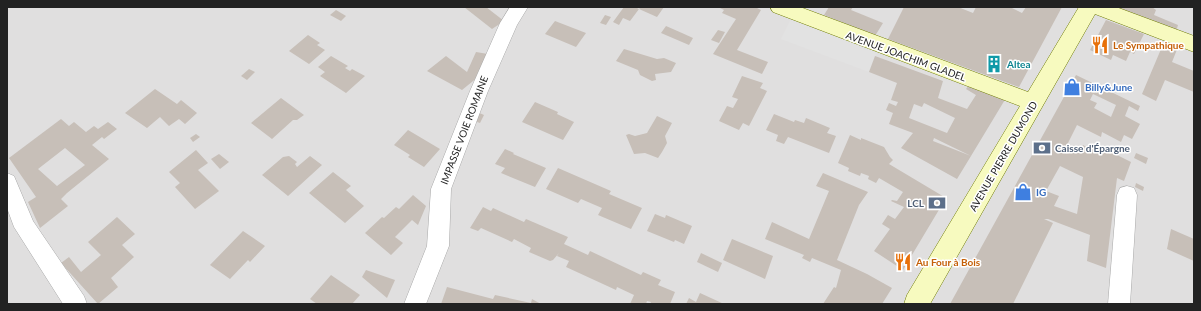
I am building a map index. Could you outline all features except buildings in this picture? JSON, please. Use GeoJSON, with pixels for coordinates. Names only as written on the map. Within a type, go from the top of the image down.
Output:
{"type":"FeatureCollection","features":[{"type":"Feature","properties":{"kind":"main road","name":"AVENUE JOACHIM GLADEL"},"geometry":{"type":"LineString","coordinates":[[780,7],[1034,103]]}},
{"type":"Feature","properties":{"kind":"main road","name":"AVENUE PIERRE DUMOND"},"geometry":{"type":"LineString","coordinates":[[916,304],[1089,7]]}},
{"type":"Feature","properties":{"kind":"main road"},"geometry":{"type":"LineString","coordinates":[[1096,7],[1194,44]]}},
{"type":"Feature","properties":{"kind":"street","name":"IMPASSE VOIE ROMAINE"},"geometry":{"type":"LineString","coordinates":[[415,304],[438,246],[441,190],[479,91],[509,23],[519,7]]}},
{"type":"Feature","properties":{"kind":"street"},"geometry":{"type":"LineString","coordinates":[[7,182],[25,227],[76,304]]}},
{"type":"Feature","properties":{"kind":"street"},"geometry":{"type":"LineString","coordinates":[[1119,304],[1127,196]]}},
{"type":"Feature","properties":{"kind":"shaded area"},"geometry":{"type":"Polygon","coordinates":[[[7,7],[1194,7],[1194,304],[7,304],[7,7]]]}},
{"type":"Feature","properties":{"kind":"shaded area"},"geometry":{"type":"Polygon","coordinates":[[[794,13],[880,46],[869,72],[781,39],[794,13]]]}},
{"type":"Feature","properties":{"kind":"place","name":"Le Sympathique"},"geometry":{"type":"Point","coordinates":[1100,45]}},
{"type":"Feature","properties":{"kind":"place","name":"Altea"},"geometry":{"type":"Point","coordinates":[994,64]}},
{"type":"Feature","properties":{"kind":"place","name":"Billy&June"},"geometry":{"type":"Point","coordinates":[1072,87]}},
{"type":"Feature","properties":{"kind":"place","name":"Caisse d'Épargne"},"geometry":{"type":"Point","coordinates":[1042,148]}},
{"type":"Feature","properties":{"kind":"place","name":"IG"},"geometry":{"type":"Point","coordinates":[1023,192]}},
{"type":"Feature","properties":{"kind":"place","name":"LCL"},"geometry":{"type":"Point","coordinates":[937,203]}},
{"type":"Feature","properties":{"kind":"place","name":"Au Four à Bois"},"geometry":{"type":"Point","coordinates":[903,262]}}]}
